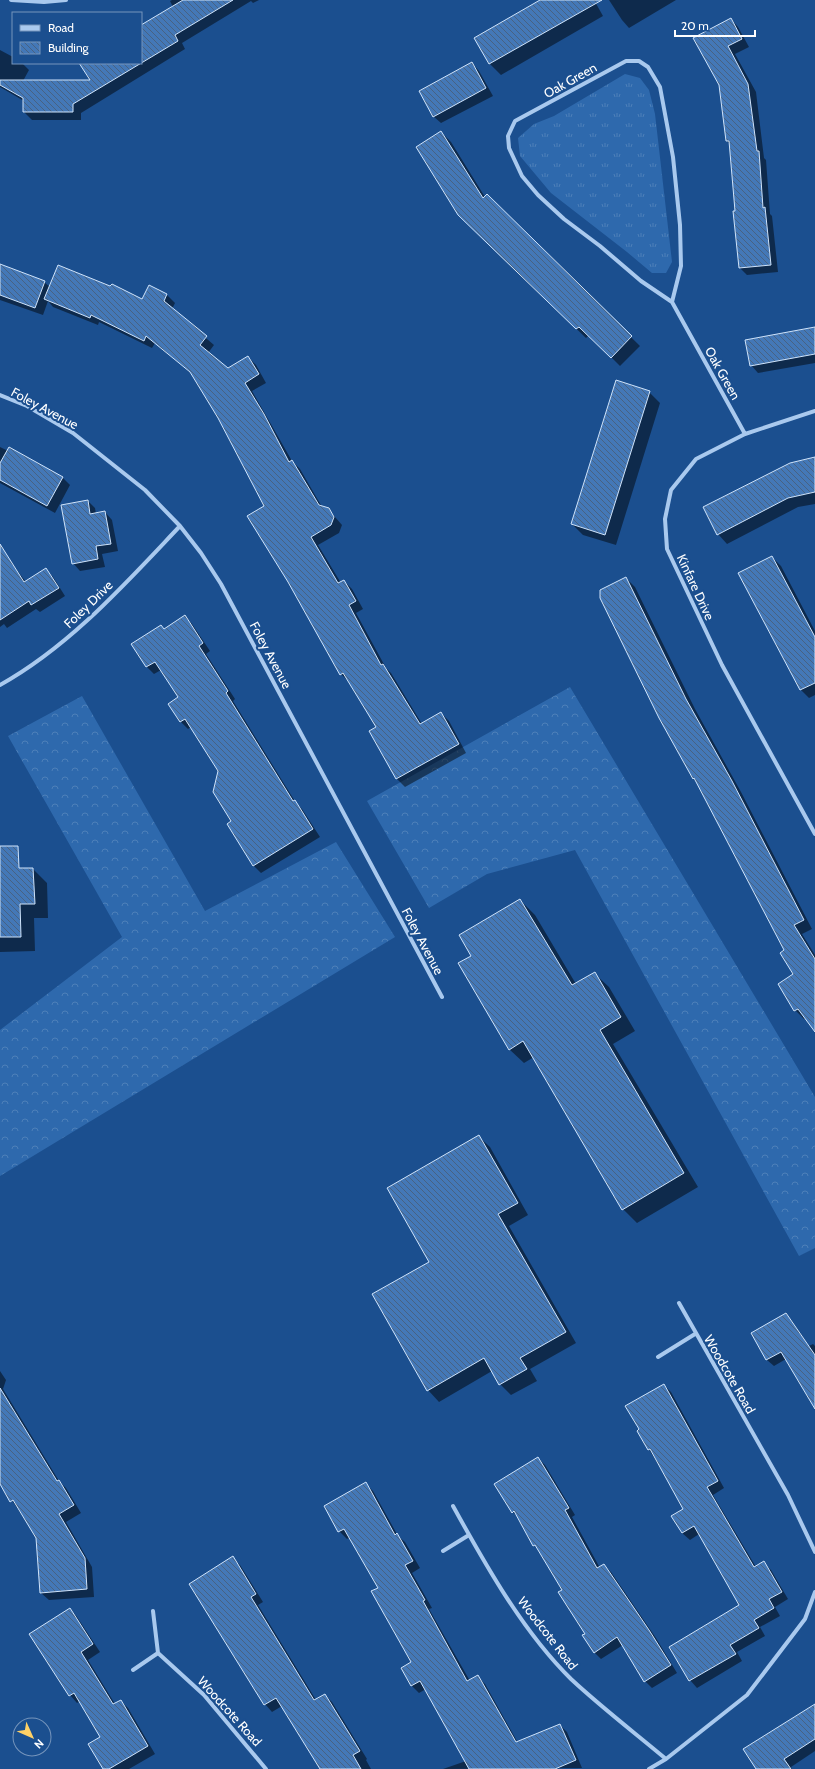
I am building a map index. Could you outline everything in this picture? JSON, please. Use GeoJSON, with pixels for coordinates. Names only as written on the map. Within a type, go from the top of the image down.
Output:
{"type":"FeatureCollection","features":[{"type":"Feature","properties":{"kind":"street"},"geometry":{"type":"LineString","coordinates":[[11,0],[44,2],[66,0]]}},
{"type":"Feature","properties":{"kind":"street","name":"Oak Green"},"geometry":{"type":"LineString","coordinates":[[672,302],[681,266],[680,225],[673,157],[660,87],[648,67],[639,61],[626,61],[515,121],[508,136],[509,148],[522,176],[564,219],[600,246],[640,281],[672,302],[745,434]]}},
{"type":"Feature","properties":{"kind":"street","name":"Foley Avenue"},"geometry":{"type":"LineString","coordinates":[[0,395],[27,406],[73,433],[145,490],[180,526],[201,553],[221,584],[442,997]]}},
{"type":"Feature","properties":{"kind":"street","name":"Kinfare Drive"},"geometry":{"type":"LineString","coordinates":[[815,411],[745,434],[696,459],[671,490],[665,519],[667,549],[722,665],[815,834]]}},
{"type":"Feature","properties":{"kind":"street","name":"Foley Drive"},"geometry":{"type":"LineString","coordinates":[[0,685],[24,671],[61,644],[138,570],[180,526]]}},
{"type":"Feature","properties":{"kind":"street","name":"Woodcote Road"},"geometry":{"type":"LineString","coordinates":[[678,1303],[788,1495],[815,1552]]}},
{"type":"Feature","properties":{"kind":"street","name":"Woodcote Road"},"geometry":{"type":"LineString","coordinates":[[658,1357],[695,1334]]}},
{"type":"Feature","properties":{"kind":"street","name":"Woodcote Road"},"geometry":{"type":"LineString","coordinates":[[453,1506],[520,1618],[545,1650],[571,1679],[666,1759]]}},
{"type":"Feature","properties":{"kind":"street"},"geometry":{"type":"LineString","coordinates":[[443,1551],[469,1535]]}},
{"type":"Feature","properties":{"kind":"street"},"geometry":{"type":"LineString","coordinates":[[649,1769],[666,1759],[747,1695],[805,1619],[815,1592]]}},
{"type":"Feature","properties":{"kind":"street"},"geometry":{"type":"LineString","coordinates":[[133,1670],[158,1654],[153,1611]]}},
{"type":"Feature","properties":{"kind":"street","name":"Woodcote Road"},"geometry":{"type":"LineString","coordinates":[[158,1654],[204,1695],[263,1763],[266,1769]]}},
{"type":"Feature","properties":{"kind":"green space"},"geometry":{"type":"Polygon","coordinates":[[[625,74],[640,78],[649,90],[655,114],[672,262],[666,273],[652,273],[551,193],[520,156],[518,138],[534,124],[554,116],[625,74]]]}},
{"type":"Feature","properties":{"kind":"green space"},"geometry":{"type":"Polygon","coordinates":[[[570,687],[815,1097],[815,1248],[799,1256],[575,850],[487,874],[429,908],[367,801],[570,687]]]}},
{"type":"Feature","properties":{"kind":"green space"},"geometry":{"type":"Polygon","coordinates":[[[82,696],[205,911],[336,842],[395,937],[0,1176],[0,1030],[122,937],[8,736],[82,696]]]}},
{"type":"Feature","properties":{"kind":"building"},"geometry":{"type":"Polygon","coordinates":[[[183,0],[233,0],[175,35],[178,41],[142,63],[142,24],[183,0]]]}},
{"type":"Feature","properties":{"kind":"building"},"geometry":{"type":"Polygon","coordinates":[[[540,0],[602,0],[489,64],[474,38],[540,0]]]}},
{"type":"Feature","properties":{"kind":"building"},"geometry":{"type":"Polygon","coordinates":[[[731,18],[742,39],[728,46],[748,84],[757,151],[759,151],[763,208],[765,207],[771,265],[739,268],[733,211],[735,211],[729,141],[726,141],[719,85],[693,38],[731,18]]]}},
{"type":"Feature","properties":{"kind":"building"},"geometry":{"type":"Polygon","coordinates":[[[472,62],[486,88],[433,117],[419,91],[472,62]]]}},
{"type":"Feature","properties":{"kind":"building"},"geometry":{"type":"Polygon","coordinates":[[[80,64],[140,64],[73,104],[73,112],[23,112],[23,98],[0,85],[0,80],[90,80],[80,64]]]}},
{"type":"Feature","properties":{"kind":"building"},"geometry":{"type":"Polygon","coordinates":[[[441,131],[483,198],[487,194],[632,336],[611,358],[579,327],[576,329],[458,215],[416,147],[441,131]]]}},
{"type":"Feature","properties":{"kind":"building"},"geometry":{"type":"Polygon","coordinates":[[[0,264],[45,281],[35,308],[0,295],[0,264]]]}},
{"type":"Feature","properties":{"kind":"building"},"geometry":{"type":"Polygon","coordinates":[[[58,265],[110,286],[112,284],[142,299],[149,285],[167,294],[164,301],[207,336],[200,345],[228,368],[248,356],[259,374],[245,383],[264,414],[289,462],[292,460],[319,505],[329,508],[334,517],[331,525],[311,537],[338,583],[344,580],[356,601],[349,605],[381,665],[383,664],[420,724],[441,712],[459,744],[396,779],[369,731],[376,727],[343,673],[340,675],[288,582],[247,516],[264,506],[218,418],[190,372],[146,336],[144,341],[91,315],[90,318],[44,299],[58,265]]]}},
{"type":"Feature","properties":{"kind":"building"},"geometry":{"type":"Polygon","coordinates":[[[815,327],[815,354],[750,366],[745,340],[815,327]]]}},
{"type":"Feature","properties":{"kind":"building"},"geometry":{"type":"Polygon","coordinates":[[[616,380],[650,391],[605,535],[571,524],[616,380]]]}},
{"type":"Feature","properties":{"kind":"building"},"geometry":{"type":"Polygon","coordinates":[[[9,447],[63,477],[47,506],[0,480],[0,463],[9,447]]]}},
{"type":"Feature","properties":{"kind":"building"},"geometry":{"type":"Polygon","coordinates":[[[815,457],[815,492],[788,498],[717,535],[703,507],[790,463],[815,457]]]}},
{"type":"Feature","properties":{"kind":"building"},"geometry":{"type":"Polygon","coordinates":[[[88,500],[90,514],[105,511],[111,544],[96,546],[98,559],[72,564],[61,505],[88,500]]]}},
{"type":"Feature","properties":{"kind":"building"},"geometry":{"type":"Polygon","coordinates":[[[0,544],[24,582],[46,568],[59,588],[31,605],[29,601],[0,620],[0,544]]]}},
{"type":"Feature","properties":{"kind":"building"},"geometry":{"type":"Polygon","coordinates":[[[772,556],[815,637],[815,683],[800,690],[738,573],[772,556]]]}},
{"type":"Feature","properties":{"kind":"building"},"geometry":{"type":"Polygon","coordinates":[[[626,577],[686,699],[732,781],[804,920],[794,925],[815,959],[815,1032],[798,1009],[794,1011],[778,984],[793,974],[780,953],[784,950],[694,778],[693,779],[659,718],[600,598],[600,590],[626,577]]]}},
{"type":"Feature","properties":{"kind":"building"},"geometry":{"type":"Polygon","coordinates":[[[185,615],[203,643],[199,646],[228,691],[226,693],[293,801],[295,800],[313,829],[253,866],[227,824],[231,821],[213,792],[218,771],[185,719],[180,722],[168,704],[178,697],[155,662],[146,667],[131,644],[161,625],[164,629],[185,615]]]}},
{"type":"Feature","properties":{"kind":"building"},"geometry":{"type":"Polygon","coordinates":[[[0,846],[18,846],[19,868],[33,868],[35,904],[20,904],[21,937],[0,937],[0,846]]]}},
{"type":"Feature","properties":{"kind":"building"},"geometry":{"type":"Polygon","coordinates":[[[520,899],[572,985],[595,972],[621,1017],[600,1030],[684,1173],[622,1210],[523,1041],[509,1050],[458,963],[471,956],[459,935],[520,899]]]}},
{"type":"Feature","properties":{"kind":"building"},"geometry":{"type":"Polygon","coordinates":[[[479,1135],[518,1203],[498,1214],[566,1332],[520,1358],[527,1369],[499,1385],[484,1358],[427,1391],[372,1294],[429,1262],[387,1188],[479,1135]]]}},
{"type":"Feature","properties":{"kind":"building"},"geometry":{"type":"Polygon","coordinates":[[[786,1313],[815,1355],[815,1409],[781,1352],[766,1360],[751,1333],[786,1313]]]}},
{"type":"Feature","properties":{"kind":"building"},"geometry":{"type":"Polygon","coordinates":[[[664,1384],[718,1481],[707,1487],[754,1567],[764,1561],[782,1592],[769,1599],[774,1608],[754,1620],[759,1628],[730,1645],[736,1654],[689,1681],[669,1647],[739,1605],[694,1526],[682,1533],[671,1516],[683,1509],[650,1449],[648,1450],[637,1431],[639,1429],[625,1406],[664,1384]]]}},
{"type":"Feature","properties":{"kind":"building"},"geometry":{"type":"Polygon","coordinates":[[[0,1388],[57,1481],[59,1480],[74,1505],[59,1514],[85,1558],[87,1589],[40,1593],[36,1538],[13,1500],[10,1502],[0,1484],[0,1388]]]}},
{"type":"Feature","properties":{"kind":"building"},"geometry":{"type":"Polygon","coordinates":[[[538,1457],[569,1508],[565,1510],[597,1568],[604,1564],[671,1665],[644,1682],[617,1637],[594,1653],[582,1635],[585,1634],[558,1592],[562,1590],[535,1545],[533,1546],[514,1511],[512,1513],[494,1484],[538,1457]]]}},
{"type":"Feature","properties":{"kind":"building"},"geometry":{"type":"Polygon","coordinates":[[[366,1482],[395,1535],[397,1533],[413,1561],[405,1565],[467,1681],[478,1675],[516,1742],[560,1724],[576,1760],[555,1769],[469,1769],[420,1681],[411,1686],[401,1668],[411,1662],[371,1591],[378,1588],[344,1529],[338,1532],[324,1506],[366,1482]]]}},
{"type":"Feature","properties":{"kind":"building"},"geometry":{"type":"Polygon","coordinates":[[[233,1556],[256,1594],[251,1597],[314,1700],[325,1694],[360,1751],[353,1755],[361,1769],[320,1769],[276,1698],[264,1705],[189,1584],[233,1556]]]}},
{"type":"Feature","properties":{"kind":"building"},"geometry":{"type":"Polygon","coordinates":[[[70,1608],[93,1644],[81,1652],[113,1704],[121,1700],[148,1746],[109,1769],[103,1769],[88,1744],[100,1737],[74,1693],[69,1696],[29,1634],[70,1608]]]}},
{"type":"Feature","properties":{"kind":"building"},"geometry":{"type":"Polygon","coordinates":[[[815,1704],[815,1739],[784,1759],[791,1769],[756,1769],[743,1749],[815,1704]]]}}]}
